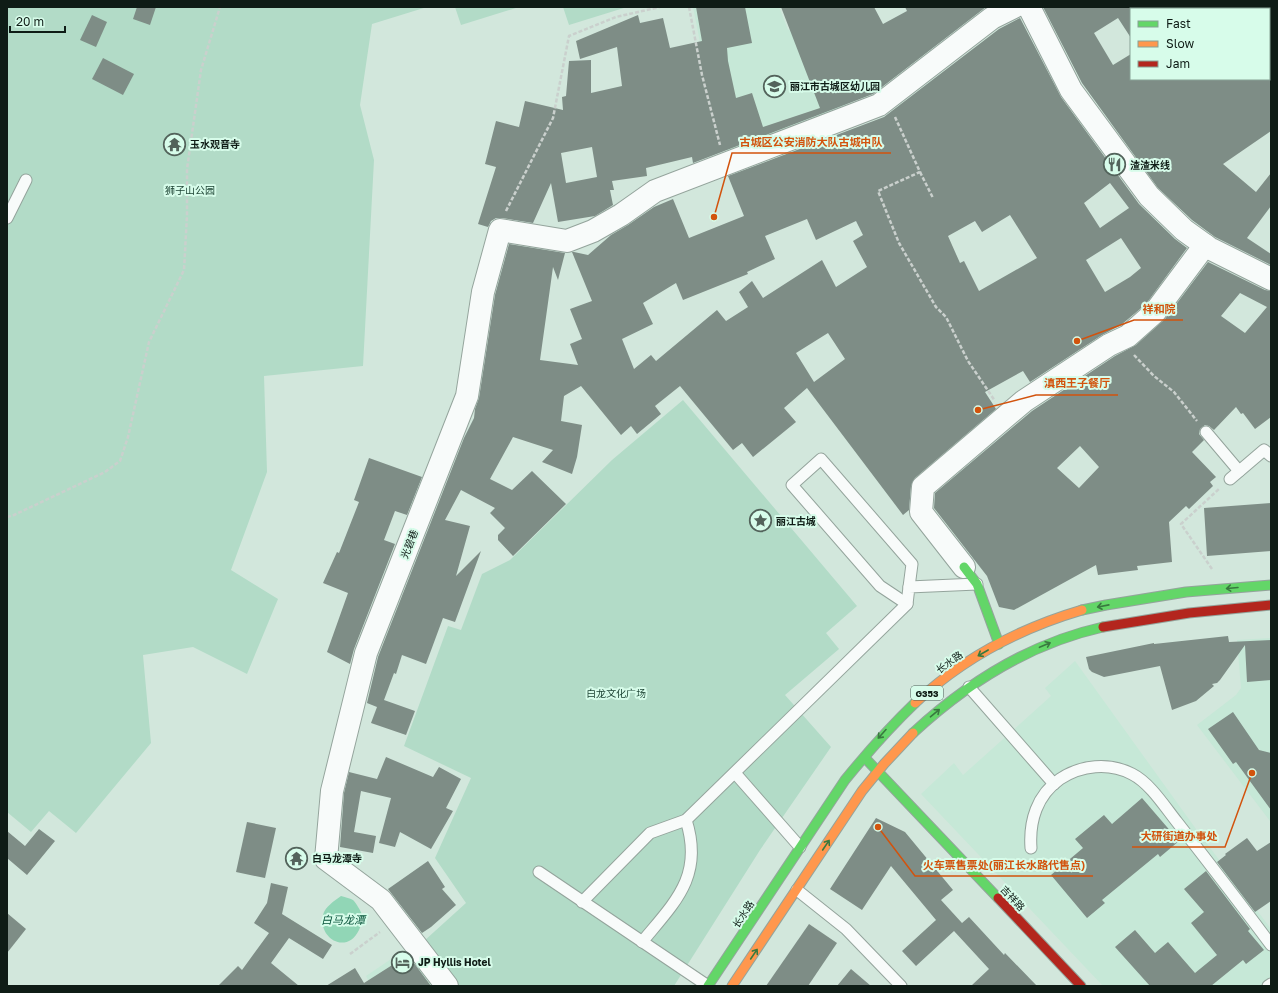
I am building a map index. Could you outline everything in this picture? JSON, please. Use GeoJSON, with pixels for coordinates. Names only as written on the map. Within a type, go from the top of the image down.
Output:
{"type":"FeatureCollection","features":[{"type":"Feature","properties":{"kind":"main road"},"geometry":{"type":"LineString","coordinates":[[970,575],[999,644]]}},
{"type":"Feature","properties":{"kind":"main road","name":"长水路"},"geometry":{"type":"LineString","coordinates":[[708,986],[845,780],[863,756],[892,724],[909,708],[950,675],[974,658],[999,644],[1048,621],[1100,606],[1193,591],[1271,585]]}},
{"type":"Feature","properties":{"kind":"main road","name":"G353"},"geometry":{"type":"LineString","coordinates":[[732,986],[862,791],[877,771],[906,738],[922,723],[969,687],[1009,662],[1032,651],[1055,641],[1104,626],[1195,612],[1271,605]]}},
{"type":"Feature","properties":{"kind":"main road","name":"吉祥路"},"geometry":{"type":"LineString","coordinates":[[863,756],[1081,986]]}},
{"type":"Feature","properties":{"kind":"street"},"geometry":{"type":"LineString","coordinates":[[500,230],[567,241],[593,231],[622,215],[655,191],[878,105],[992,18],[1014,7]]}},
{"type":"Feature","properties":{"kind":"street"},"geometry":{"type":"LineString","coordinates":[[1029,7],[1071,90],[1149,196],[1184,230],[1209,248],[1271,279]]}},
{"type":"Feature","properties":{"kind":"street","name":"光碧巷"},"geometry":{"type":"LineString","coordinates":[[403,929],[381,900],[326,860],[332,791],[366,653],[468,396],[483,292],[500,230]]}},
{"type":"Feature","properties":{"kind":"street"},"geometry":{"type":"LineString","coordinates":[[970,575],[921,512],[923,487],[1024,401],[1109,345],[1128,336],[1155,312],[1205,245]]}},
{"type":"Feature","properties":{"kind":"street"},"geometry":{"type":"LineString","coordinates":[[403,929],[447,986]]}},
{"type":"Feature","properties":{"kind":"lane"},"geometry":{"type":"LineString","coordinates":[[7,218],[26,180]]}},
{"type":"Feature","properties":{"kind":"lane"},"geometry":{"type":"LineString","coordinates":[[1206,432],[1235,475],[1264,450],[1271,456]]}},
{"type":"Feature","properties":{"kind":"lane"},"geometry":{"type":"LineString","coordinates":[[582,902],[650,833],[686,820],[907,604],[912,564],[821,459],[792,485],[880,586],[907,604]]}},
{"type":"Feature","properties":{"kind":"lane"},"geometry":{"type":"LineString","coordinates":[[909,587],[970,575]]}},
{"type":"Feature","properties":{"kind":"lane"},"geometry":{"type":"LineString","coordinates":[[969,687],[1054,784]]}},
{"type":"Feature","properties":{"kind":"lane"},"geometry":{"type":"LineString","coordinates":[[1031,848],[1030,835],[1035,810],[1041,799],[1054,784],[1070,773],[1095,766],[1108,766],[1121,769],[1133,774],[1148,787],[1223,880],[1271,945]]}},
{"type":"Feature","properties":{"kind":"lane"},"geometry":{"type":"LineString","coordinates":[[735,773],[800,847]]}},
{"type":"Feature","properties":{"kind":"lane"},"geometry":{"type":"LineString","coordinates":[[642,942],[679,896],[690,871],[692,848],[686,820]]}},
{"type":"Feature","properties":{"kind":"lane"},"geometry":{"type":"LineString","coordinates":[[539,872],[708,986]]}},
{"type":"Feature","properties":{"kind":"lane"},"geometry":{"type":"LineString","coordinates":[[797,890],[846,929],[901,986]]}},
{"type":"Feature","properties":{"kind":"path"},"geometry":{"type":"LineString","coordinates":[[7,517],[105,472],[120,461],[128,437],[149,342],[184,270],[187,215],[187,169],[201,70],[220,7]]}},
{"type":"Feature","properties":{"kind":"path"},"geometry":{"type":"LineString","coordinates":[[500,230],[504,215],[553,118],[569,36],[616,17],[660,7]]}},
{"type":"Feature","properties":{"kind":"path"},"geometry":{"type":"LineString","coordinates":[[689,7],[702,76],[725,164]]}},
{"type":"Feature","properties":{"kind":"path"},"geometry":{"type":"LineString","coordinates":[[886,100],[902,129],[920,172],[933,198]]}},
{"type":"Feature","properties":{"kind":"path"},"geometry":{"type":"LineString","coordinates":[[920,172],[878,191],[899,243],[936,307],[946,317],[968,361],[1006,417]]}},
{"type":"Feature","properties":{"kind":"path"},"geometry":{"type":"LineString","coordinates":[[1121,340],[1154,376],[1174,392],[1206,432]]}},
{"type":"Feature","properties":{"kind":"path"},"geometry":{"type":"LineString","coordinates":[[1221,589],[1210,564],[1181,524],[1235,475]]}},
{"type":"Feature","properties":{"kind":"path"},"geometry":{"type":"LineString","coordinates":[[350,954],[381,932],[387,940],[403,929]]}},
{"type":"Feature","properties":{"kind":"shaded area","name":"丽江市古城区幼儿园"},"geometry":{"type":"Polygon","coordinates":[[[693,7],[779,7],[788,30],[813,20],[850,112],[728,155],[712,104],[693,7]]]}},
{"type":"Feature","properties":{"kind":"shaded area"},"geometry":{"type":"Polygon","coordinates":[[[1271,638],[1270,821],[1197,725],[1236,695],[1241,688],[1237,640],[1271,638]]]}},
{"type":"Feature","properties":{"kind":"shaded area"},"geometry":{"type":"Polygon","coordinates":[[[1075,661],[1196,829],[1271,929],[1271,986],[1103,986],[921,794],[954,763],[963,775],[1051,696],[1045,688],[1075,661]]]}},
{"type":"Feature","properties":{"kind":"shaded area","name":"JP Hyllis Hotel"},"geometry":{"type":"Polygon","coordinates":[[[409,947],[436,986],[371,986],[366,976],[409,947]]]}},
{"type":"Feature","properties":{"kind":"green space","name":"狮子山公园"},"geometry":{"type":"Polygon","coordinates":[[[7,7],[427,7],[372,24],[360,105],[374,160],[363,366],[264,376],[267,472],[231,570],[278,599],[247,674],[193,647],[143,655],[151,743],[76,833],[49,811],[31,832],[7,812],[7,7]]]}},
{"type":"Feature","properties":{"kind":"green space"},"geometry":{"type":"Polygon","coordinates":[[[455,7],[519,7],[461,25],[455,7]]]}},
{"type":"Feature","properties":{"kind":"green space"},"geometry":{"type":"Polygon","coordinates":[[[563,7],[627,7],[569,25],[563,7]]]}},
{"type":"Feature","properties":{"kind":"green space","name":"白龙文化广场"},"geometry":{"type":"Polygon","coordinates":[[[683,400],[857,606],[826,633],[839,649],[785,695],[831,747],[760,850],[674,986],[455,986],[424,941],[466,903],[435,858],[471,778],[404,746],[448,626],[461,630],[482,574],[510,560],[612,460],[683,400]]]}},
{"type":"Feature","properties":{"kind":"water","name":"白马龙潭"},"geometry":{"type":"Polygon","coordinates":[[[341,896],[349,898],[356,903],[360,909],[362,923],[354,938],[348,942],[341,943],[329,937],[325,931],[323,915],[330,904],[341,896]]]}},
{"type":"Feature","properties":{"kind":"building"},"geometry":{"type":"Polygon","coordinates":[[[137,7],[156,7],[150,25],[133,19],[137,7]]]}},
{"type":"Feature","properties":{"kind":"building"},"geometry":{"type":"Polygon","coordinates":[[[696,7],[745,7],[752,43],[727,48],[728,61],[736,98],[752,93],[763,127],[820,108],[781,7],[874,7],[883,24],[907,11],[905,7],[986,7],[873,94],[693,163],[692,157],[646,168],[647,176],[612,181],[614,190],[610,190],[613,205],[595,216],[558,222],[551,183],[533,223],[496,218],[491,221],[488,227],[478,224],[496,167],[485,164],[496,121],[519,127],[525,101],[563,110],[562,97],[566,96],[569,61],[591,60],[591,93],[622,86],[617,47],[580,59],[576,41],[638,15],[640,23],[663,18],[670,48],[702,41],[696,7]],[[592,147],[561,153],[566,183],[597,177],[592,147]]]}},
{"type":"Feature","properties":{"kind":"building"},"geometry":{"type":"Polygon","coordinates":[[[1043,7],[1136,7],[1130,8],[1130,36],[1118,18],[1094,33],[1113,65],[1130,55],[1130,80],[1271,79],[1271,131],[1223,164],[1256,192],[1271,173],[1271,206],[1247,238],[1271,254],[1271,265],[1215,237],[1192,220],[1158,188],[1082,83],[1043,7]]]}},
{"type":"Feature","properties":{"kind":"building"},"geometry":{"type":"Polygon","coordinates":[[[92,15],[107,22],[96,47],[80,40],[92,15]]]}},
{"type":"Feature","properties":{"kind":"building"},"geometry":{"type":"Polygon","coordinates":[[[1020,18],[1061,97],[1139,204],[1175,239],[1187,248],[1146,304],[1121,325],[1102,335],[1030,382],[1023,371],[985,392],[996,409],[915,478],[911,486],[909,510],[903,515],[807,388],[784,408],[796,422],[753,457],[742,443],[733,450],[680,386],[655,406],[661,414],[637,434],[631,426],[621,435],[581,386],[564,396],[561,421],[582,425],[577,457],[572,474],[542,462],[553,450],[513,437],[490,479],[512,490],[532,471],[566,504],[513,556],[498,540],[498,535],[505,528],[490,513],[495,508],[461,490],[445,520],[470,526],[456,576],[481,551],[455,622],[443,618],[426,664],[402,655],[396,674],[394,673],[384,700],[415,711],[406,735],[371,723],[377,707],[367,703],[378,657],[464,438],[474,418],[475,409],[479,398],[495,295],[509,244],[565,253],[558,280],[553,267],[540,360],[578,365],[570,344],[582,339],[570,309],[592,301],[572,252],[588,255],[611,235],[654,207],[673,199],[689,238],[744,216],[728,176],[884,117],[999,29],[1020,18]],[[1110,183],[1084,203],[1100,228],[1129,208],[1110,183]],[[1010,215],[982,232],[975,221],[948,236],[960,263],[964,261],[979,291],[1037,258],[1010,215]],[[807,219],[765,236],[775,259],[747,272],[748,274],[683,300],[676,283],[643,303],[653,324],[622,339],[634,369],[651,355],[656,361],[717,310],[726,321],[748,307],[739,292],[752,281],[763,298],[822,260],[836,287],[867,267],[853,241],[863,235],[856,221],[816,240],[807,219]],[[1121,238],[1086,260],[1105,292],[1130,277],[1141,268],[1121,238]],[[828,333],[796,353],[814,382],[845,359],[828,333]]]}},
{"type":"Feature","properties":{"kind":"building"},"geometry":{"type":"Polygon","coordinates":[[[103,58],[134,74],[123,95],[92,79],[103,58]]]}},
{"type":"Feature","properties":{"kind":"building"},"geometry":{"type":"Polygon","coordinates":[[[1208,262],[1265,290],[1271,291],[1271,417],[1255,429],[1243,413],[1241,414],[1236,407],[1214,430],[1205,425],[1200,429],[1199,434],[1204,440],[1192,452],[1216,477],[1210,482],[1213,486],[1189,509],[1186,506],[1169,522],[1172,562],[1137,566],[1138,570],[1098,575],[1096,565],[1014,610],[999,607],[987,576],[934,508],[935,493],[1032,411],[1115,356],[1136,345],[1165,319],[1208,262]],[[1240,293],[1221,316],[1245,333],[1267,307],[1240,293]],[[1080,446],[1057,468],[1079,488],[1099,467],[1080,446]]]}},
{"type":"Feature","properties":{"kind":"building"},"geometry":{"type":"Polygon","coordinates":[[[369,458],[422,477],[407,515],[395,511],[384,540],[395,544],[354,649],[350,664],[327,652],[348,593],[323,583],[337,552],[339,553],[359,502],[354,500],[369,458]]]}},
{"type":"Feature","properties":{"kind":"building"},"geometry":{"type":"Polygon","coordinates":[[[1271,503],[1271,551],[1207,556],[1204,508],[1271,503]]]}},
{"type":"Feature","properties":{"kind":"building"},"geometry":{"type":"Polygon","coordinates":[[[1228,636],[1229,642],[1271,640],[1271,680],[1247,682],[1245,645],[1220,680],[1217,683],[1212,684],[1214,686],[1196,701],[1172,710],[1160,666],[1104,677],[1092,672],[1089,669],[1086,657],[1154,643],[1228,636]]]}},
{"type":"Feature","properties":{"kind":"building"},"geometry":{"type":"Polygon","coordinates":[[[1233,712],[1259,750],[1271,753],[1271,810],[1236,762],[1233,764],[1208,729],[1233,712]]]}},
{"type":"Feature","properties":{"kind":"building"},"geometry":{"type":"Polygon","coordinates":[[[386,757],[433,777],[439,767],[461,779],[446,808],[453,811],[431,849],[400,832],[395,847],[379,843],[391,798],[361,791],[354,832],[376,836],[373,853],[340,847],[344,793],[349,772],[377,779],[386,757]]]}},
{"type":"Feature","properties":{"kind":"building"},"geometry":{"type":"Polygon","coordinates":[[[1142,798],[1179,841],[1160,857],[1158,854],[1102,900],[1105,903],[1087,918],[1051,875],[1083,848],[1075,839],[1104,815],[1112,824],[1142,798]]]}},
{"type":"Feature","properties":{"kind":"building"},"geometry":{"type":"Polygon","coordinates":[[[876,818],[905,832],[953,890],[941,900],[962,923],[969,917],[1004,955],[1005,953],[1037,986],[971,986],[989,969],[954,931],[916,966],[902,951],[936,920],[891,866],[862,910],[830,889],[876,818]]]}},
{"type":"Feature","properties":{"kind":"building"},"geometry":{"type":"Polygon","coordinates":[[[247,822],[276,828],[265,878],[236,872],[247,822]]]}},
{"type":"Feature","properties":{"kind":"building"},"geometry":{"type":"Polygon","coordinates":[[[39,829],[55,841],[27,875],[7,858],[7,831],[25,846],[39,829]]]}},
{"type":"Feature","properties":{"kind":"building"},"geometry":{"type":"Polygon","coordinates":[[[1247,838],[1257,851],[1271,842],[1271,901],[1255,912],[1217,862],[1226,855],[1225,854],[1247,838]]]}},
{"type":"Feature","properties":{"kind":"building"},"geometry":{"type":"Polygon","coordinates":[[[428,861],[445,887],[442,889],[456,905],[422,933],[388,889],[428,861]]]}},
{"type":"Feature","properties":{"kind":"building"},"geometry":{"type":"Polygon","coordinates":[[[1206,871],[1250,929],[1248,931],[1264,950],[1246,964],[1243,960],[1211,986],[1150,986],[1115,947],[1135,930],[1155,953],[1168,942],[1195,973],[1217,955],[1191,923],[1204,912],[1184,889],[1206,871]]]}},
{"type":"Feature","properties":{"kind":"building"},"geometry":{"type":"Polygon","coordinates":[[[271,883],[288,887],[282,914],[332,945],[323,959],[289,938],[271,963],[299,986],[218,986],[238,966],[242,970],[269,933],[254,923],[267,903],[271,883]]]}},
{"type":"Feature","properties":{"kind":"building"},"geometry":{"type":"Polygon","coordinates":[[[7,913],[26,929],[7,953],[7,913]]]}},
{"type":"Feature","properties":{"kind":"building"},"geometry":{"type":"Polygon","coordinates":[[[809,924],[837,943],[808,986],[766,986],[809,924]]]}},
{"type":"Feature","properties":{"kind":"building","name":"JP Hyllis Hotel"},"geometry":{"type":"Polygon","coordinates":[[[408,955],[431,986],[326,986],[355,968],[364,983],[408,955]]]}},
{"type":"Feature","properties":{"kind":"building"},"geometry":{"type":"Polygon","coordinates":[[[851,969],[871,986],[837,986],[851,969]]]}},
{"type":"Feature","properties":{"kind":"traffic: fast"},"geometry":{"type":"LineString","coordinates":[[964,567],[977,584],[999,644]]}},
{"type":"Feature","properties":{"kind":"traffic: fast"},"geometry":{"type":"LineString","coordinates":[[1082,610],[1186,592],[1271,585]]}},
{"type":"Feature","properties":{"kind":"traffic: fast"},"geometry":{"type":"LineString","coordinates":[[913,733],[955,698],[1001,667],[1025,654],[1051,643],[1076,634],[1103,627]]}},
{"type":"Feature","properties":{"kind":"traffic: fast"},"geometry":{"type":"LineString","coordinates":[[708,986],[845,780],[879,740],[915,703]]}},
{"type":"Feature","properties":{"kind":"traffic: fast"},"geometry":{"type":"LineString","coordinates":[[865,758],[998,898]]}},
{"type":"Feature","properties":{"kind":"traffic: slow"},"geometry":{"type":"LineString","coordinates":[[915,703],[952,672],[993,647],[1037,626],[1082,610]]}},
{"type":"Feature","properties":{"kind":"traffic: slow"},"geometry":{"type":"LineString","coordinates":[[732,986],[862,791],[884,764],[913,733]]}},
{"type":"Feature","properties":{"kind":"traffic: jam"},"geometry":{"type":"LineString","coordinates":[[1103,627],[1189,613],[1271,605]]}},
{"type":"Feature","properties":{"kind":"traffic: jam"},"geometry":{"type":"LineString","coordinates":[[998,898],[1081,986]]}},
{"type":"Feature","properties":{"kind":"place","name":"丽江市古城区幼儿园"},"geometry":{"type":"Point","coordinates":[774,86]}},
{"type":"Feature","properties":{"kind":"place","name":"玉水观音寺"},"geometry":{"type":"Point","coordinates":[174,144]}},
{"type":"Feature","properties":{"kind":"place","name":"渣渣米线"},"geometry":{"type":"Point","coordinates":[1114,165]}},
{"type":"Feature","properties":{"kind":"place","name":"古城区公安消防大队古城中队"},"geometry":{"type":"Point","coordinates":[714,217]}},
{"type":"Feature","properties":{"kind":"place","name":"祥和院"},"geometry":{"type":"Point","coordinates":[1077,341]}},
{"type":"Feature","properties":{"kind":"place","name":"滇西王子餐厅"},"geometry":{"type":"Point","coordinates":[978,410]}},
{"type":"Feature","properties":{"kind":"place","name":"丽江古城"},"geometry":{"type":"Point","coordinates":[760,521]}},
{"type":"Feature","properties":{"kind":"place","name":"大研街道办事处"},"geometry":{"type":"Point","coordinates":[1252,773]}},
{"type":"Feature","properties":{"kind":"place","name":"火车票售票处(丽江长水路代售点)"},"geometry":{"type":"Point","coordinates":[878,827]}},
{"type":"Feature","properties":{"kind":"place","name":"白马龙潭寺"},"geometry":{"type":"Point","coordinates":[296,858]}},
{"type":"Feature","properties":{"kind":"place","name":"JP Hyllis Hotel"},"geometry":{"type":"Point","coordinates":[403,962]}}]}
